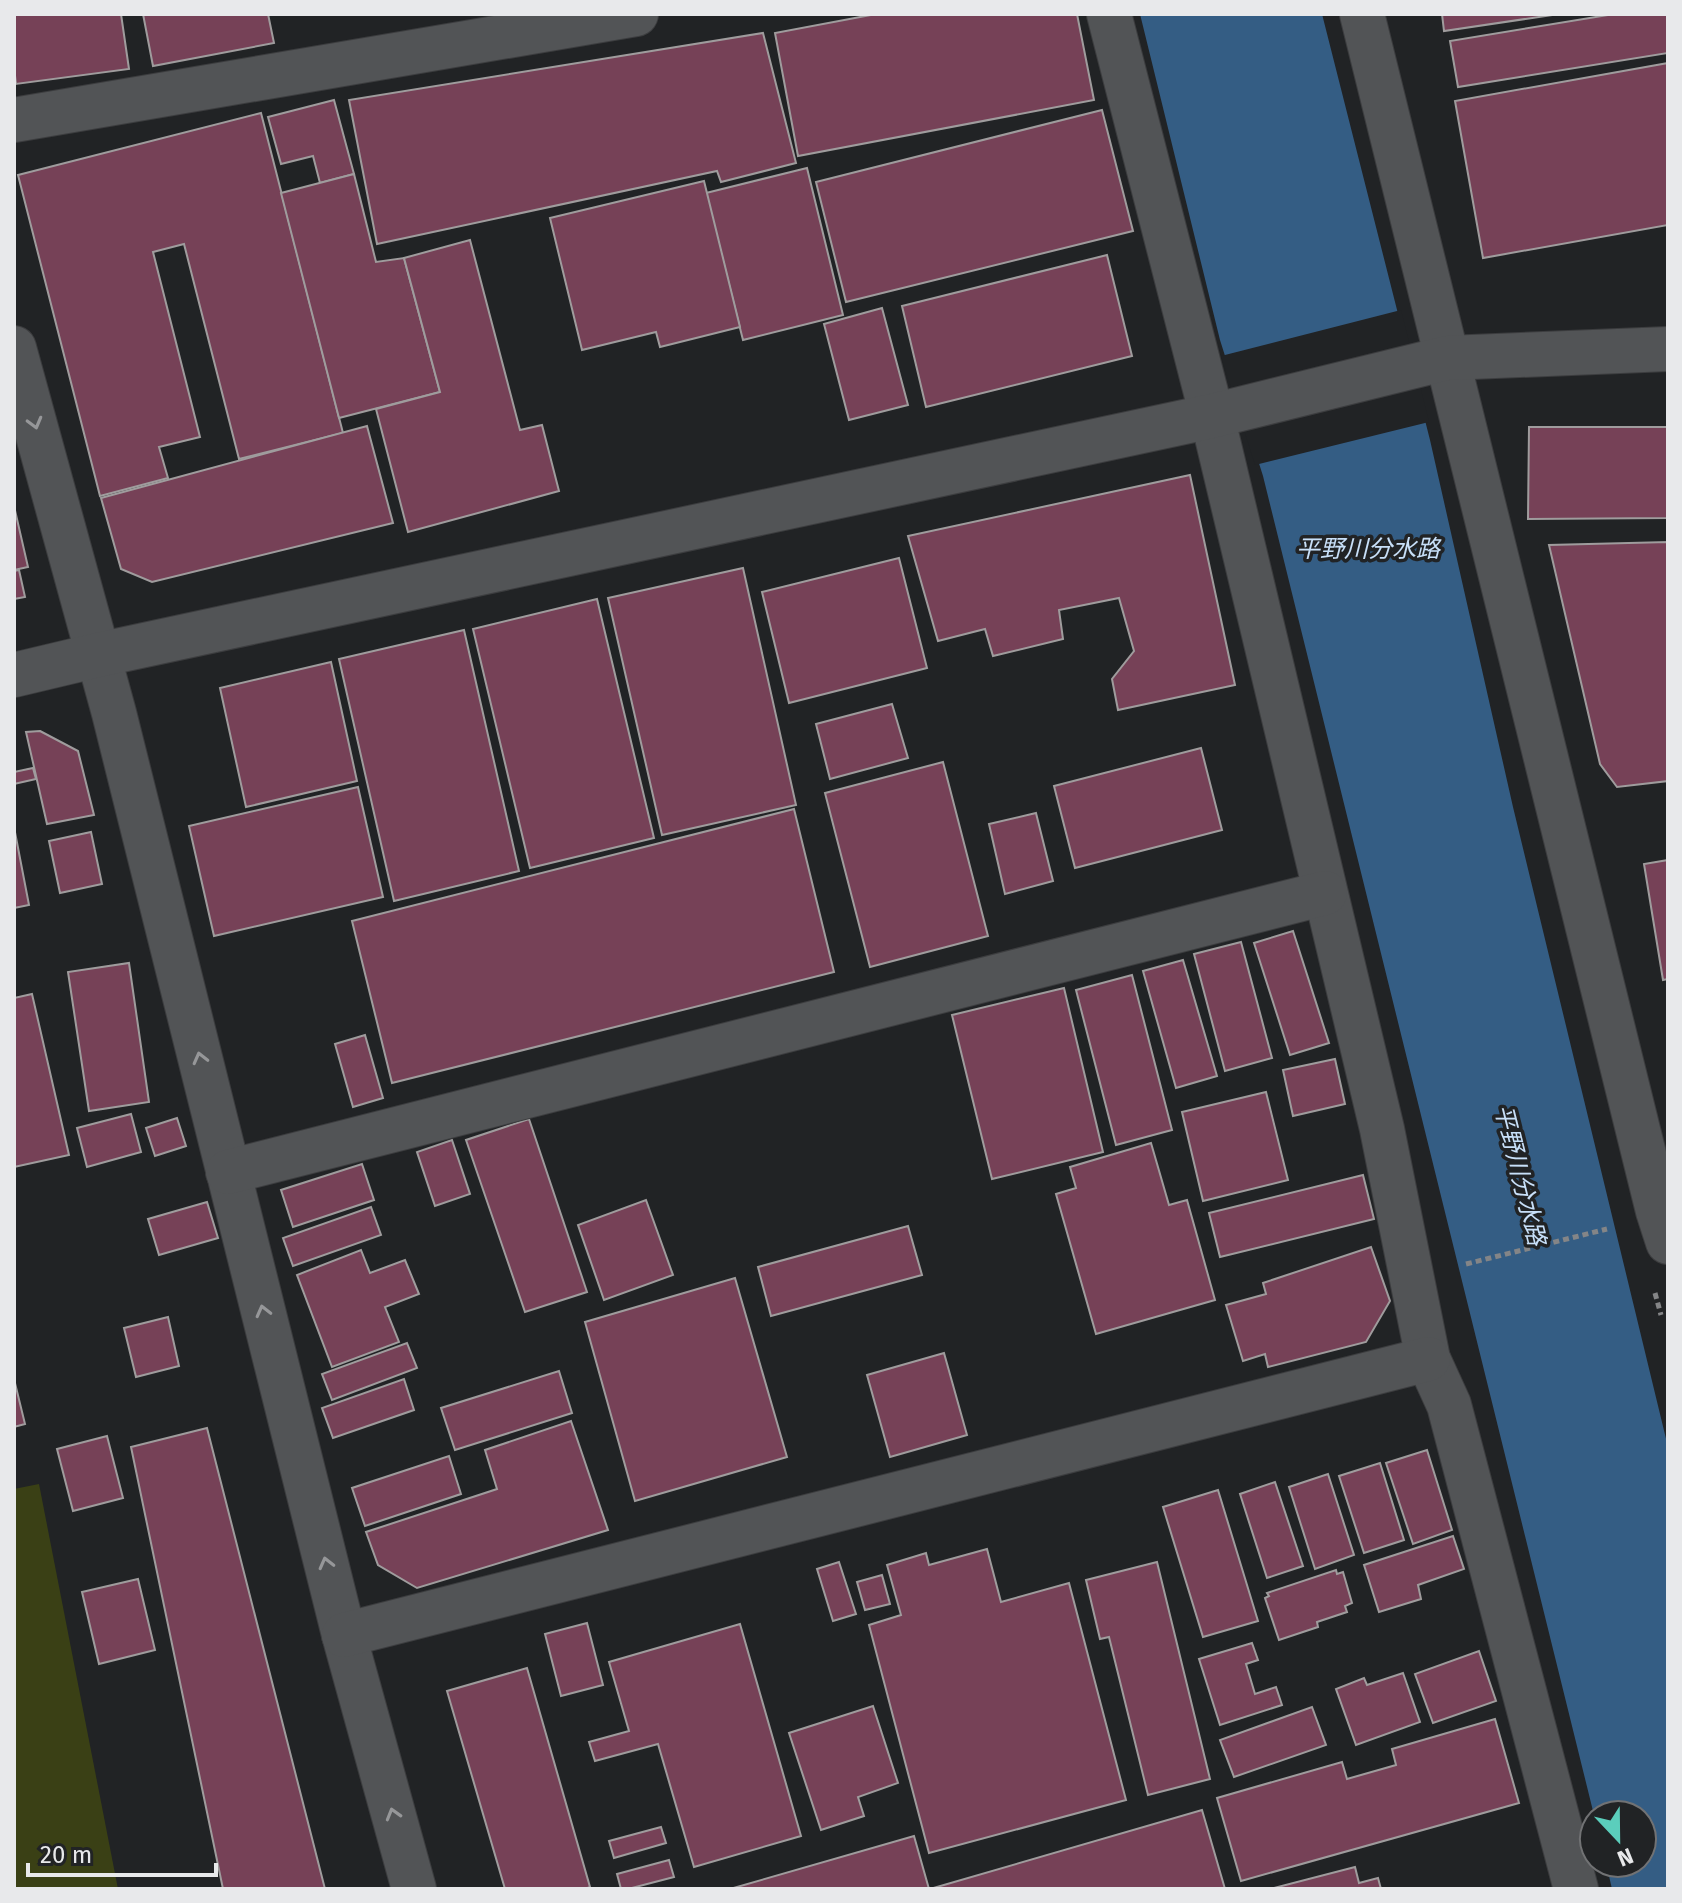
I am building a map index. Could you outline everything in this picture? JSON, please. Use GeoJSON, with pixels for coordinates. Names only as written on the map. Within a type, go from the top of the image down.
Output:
{"type":"FeatureCollection","features":[{"type":"Feature","properties":{"kind":"street"},"geometry":{"type":"LineString","coordinates":[[14,120],[636,14]]}},
{"type":"Feature","properties":{"kind":"street"},"geometry":{"type":"LineString","coordinates":[[1109,14],[1223,413],[1325,893],[1382,1129],[1428,1359],[1449,1405],[1576,1889]]}},
{"type":"Feature","properties":{"kind":"street"},"geometry":{"type":"LineString","coordinates":[[1362,14],[1431,362],[1668,1242]]}},
{"type":"Feature","properties":{"kind":"street"},"geometry":{"type":"LineString","coordinates":[[14,348],[98,655],[344,1635],[414,1889]]}},
{"type":"Feature","properties":{"kind":"street"},"geometry":{"type":"LineString","coordinates":[[14,675],[1223,413],[1431,362],[1668,349]]}},
{"type":"Feature","properties":{"kind":"street"},"geometry":{"type":"LineString","coordinates":[[228,1172],[1325,893]]}},
{"type":"Feature","properties":{"kind":"street"},"geometry":{"type":"LineString","coordinates":[[344,1635],[1428,1359]]}},
{"type":"Feature","properties":{"kind":"path"},"geometry":{"type":"LineString","coordinates":[[1466,1264],[1620,1226]]}},
{"type":"Feature","properties":{"kind":"green space"},"geometry":{"type":"Polygon","coordinates":[[[39,1484],[118,1889],[14,1889],[14,1489],[39,1484]]]}},
{"type":"Feature","properties":{"kind":"water","name":"平野川分水路"},"geometry":{"type":"Polygon","coordinates":[[[1140,14],[1322,14],[1430,440],[1513,807],[1668,1447],[1668,1889],[1612,1889],[1610,1879],[1658,1879],[1658,1799],[1590,1799],[1263,476],[1220,340],[1140,14]]]}},
{"type":"Feature","properties":{"kind":"pier"},"geometry":{"type":"Polygon","coordinates":[[[1401,310],[1429,422],[1255,465],[1221,356],[1401,310]]]}},
{"type":"Feature","properties":{"kind":"building"},"geometry":{"type":"Polygon","coordinates":[[[14,14],[121,14],[129,69],[16,84],[14,14]]]}},
{"type":"Feature","properties":{"kind":"building"},"geometry":{"type":"Polygon","coordinates":[[[143,14],[268,14],[274,43],[153,66],[143,14]]]}},
{"type":"Feature","properties":{"kind":"building"},"geometry":{"type":"Polygon","coordinates":[[[876,14],[1077,14],[1094,100],[798,156],[775,33],[876,14]]]}},
{"type":"Feature","properties":{"kind":"building"},"geometry":{"type":"Polygon","coordinates":[[[1442,14],[1559,14],[1444,31],[1442,14]]]}},
{"type":"Feature","properties":{"kind":"building"},"geometry":{"type":"Polygon","coordinates":[[[1614,14],[1668,14],[1668,53],[1458,87],[1450,41],[1614,14]]]}},
{"type":"Feature","properties":{"kind":"building"},"geometry":{"type":"Polygon","coordinates":[[[763,33],[796,163],[721,182],[717,171],[377,244],[349,100],[763,33]]]}},
{"type":"Feature","properties":{"kind":"building"},"geometry":{"type":"Polygon","coordinates":[[[1668,63],[1668,225],[1483,258],[1455,101],[1668,63]]]}},
{"type":"Feature","properties":{"kind":"building"},"geometry":{"type":"Polygon","coordinates":[[[334,100],[354,174],[320,183],[313,156],[281,164],[268,117],[334,100]]]}},
{"type":"Feature","properties":{"kind":"building"},"geometry":{"type":"Polygon","coordinates":[[[1102,110],[1133,231],[846,302],[816,182],[1102,110]]]}},
{"type":"Feature","properties":{"kind":"building"},"geometry":{"type":"Polygon","coordinates":[[[261,113],[343,433],[239,459],[184,244],[153,252],[200,437],[159,447],[168,478],[100,496],[18,175],[261,113]]]}},
{"type":"Feature","properties":{"kind":"building"},"geometry":{"type":"Polygon","coordinates":[[[807,168],[843,315],[743,340],[706,193],[807,168]]]}},
{"type":"Feature","properties":{"kind":"building"},"geometry":{"type":"Polygon","coordinates":[[[354,174],[376,262],[404,258],[440,392],[339,418],[281,193],[354,174]]]}},
{"type":"Feature","properties":{"kind":"building"},"geometry":{"type":"Polygon","coordinates":[[[704,181],[740,327],[660,347],[656,332],[582,350],[550,218],[704,181]]]}},
{"type":"Feature","properties":{"kind":"building"},"geometry":{"type":"Polygon","coordinates":[[[470,240],[520,430],[542,425],[559,491],[408,532],[376,409],[440,392],[404,258],[470,240]]]}},
{"type":"Feature","properties":{"kind":"building"},"geometry":{"type":"Polygon","coordinates":[[[1107,255],[1132,356],[926,407],[902,306],[1107,255]]]}},
{"type":"Feature","properties":{"kind":"building"},"geometry":{"type":"Polygon","coordinates":[[[882,308],[908,405],[849,420],[824,324],[882,308]]]}},
{"type":"Feature","properties":{"kind":"building"},"geometry":{"type":"Polygon","coordinates":[[[367,426],[393,523],[152,582],[121,569],[101,498],[367,426]]]}},
{"type":"Feature","properties":{"kind":"building"},"geometry":{"type":"Polygon","coordinates":[[[1529,427],[1668,427],[1668,518],[1528,519],[1529,427]]]}},
{"type":"Feature","properties":{"kind":"building"},"geometry":{"type":"Polygon","coordinates":[[[1190,475],[1235,685],[1118,710],[1112,679],[1134,651],[1119,598],[1059,610],[1063,639],[993,656],[985,629],[938,641],[908,536],[1190,475]]]}},
{"type":"Feature","properties":{"kind":"building"},"geometry":{"type":"Polygon","coordinates":[[[14,506],[28,567],[14,570],[14,506]]]}},
{"type":"Feature","properties":{"kind":"building"},"geometry":{"type":"Polygon","coordinates":[[[1668,542],[1668,781],[1617,787],[1600,764],[1549,545],[1668,542]]]}},
{"type":"Feature","properties":{"kind":"building"},"geometry":{"type":"Polygon","coordinates":[[[899,558],[927,668],[789,703],[762,592],[899,558]]]}},
{"type":"Feature","properties":{"kind":"building"},"geometry":{"type":"Polygon","coordinates":[[[743,568],[796,805],[662,835],[608,598],[743,568]]]}},
{"type":"Feature","properties":{"kind":"building"},"geometry":{"type":"Polygon","coordinates":[[[19,570],[25,597],[14,599],[14,571],[19,570]]]}},
{"type":"Feature","properties":{"kind":"building"},"geometry":{"type":"Polygon","coordinates":[[[597,599],[654,838],[530,868],[473,629],[597,599]]]}},
{"type":"Feature","properties":{"kind":"building"},"geometry":{"type":"Polygon","coordinates":[[[464,630],[519,871],[394,901],[339,659],[464,630]]]}},
{"type":"Feature","properties":{"kind":"building"},"geometry":{"type":"Polygon","coordinates":[[[331,662],[357,781],[246,807],[220,688],[331,662]]]}},
{"type":"Feature","properties":{"kind":"building"},"geometry":{"type":"Polygon","coordinates":[[[892,704],[908,758],[830,779],[816,724],[892,704]]]}},
{"type":"Feature","properties":{"kind":"building"},"geometry":{"type":"Polygon","coordinates":[[[40,731],[78,751],[94,815],[47,824],[26,732],[40,731]]]}},
{"type":"Feature","properties":{"kind":"building"},"geometry":{"type":"Polygon","coordinates":[[[1201,748],[1222,830],[1075,868],[1054,786],[1201,748]]]}},
{"type":"Feature","properties":{"kind":"building"},"geometry":{"type":"Polygon","coordinates":[[[943,762],[988,936],[870,967],[825,793],[943,762]]]}},
{"type":"Feature","properties":{"kind":"building"},"geometry":{"type":"Polygon","coordinates":[[[33,768],[36,779],[14,784],[14,772],[33,768]]]}},
{"type":"Feature","properties":{"kind":"building"},"geometry":{"type":"Polygon","coordinates":[[[358,787],[383,897],[214,936],[189,826],[358,787]]]}},
{"type":"Feature","properties":{"kind":"building"},"geometry":{"type":"Polygon","coordinates":[[[794,809],[834,972],[392,1083],[352,921],[794,809]]]}},
{"type":"Feature","properties":{"kind":"building"},"geometry":{"type":"Polygon","coordinates":[[[1036,813],[1053,881],[1005,894],[989,824],[1036,813]]]}},
{"type":"Feature","properties":{"kind":"building"},"geometry":{"type":"Polygon","coordinates":[[[14,827],[29,905],[14,908],[14,827]]]}},
{"type":"Feature","properties":{"kind":"building"},"geometry":{"type":"Polygon","coordinates":[[[91,832],[102,884],[60,893],[49,841],[91,832]]]}},
{"type":"Feature","properties":{"kind":"building"},"geometry":{"type":"Polygon","coordinates":[[[1668,860],[1668,979],[1663,980],[1644,864],[1668,860]]]}},
{"type":"Feature","properties":{"kind":"building"},"geometry":{"type":"Polygon","coordinates":[[[1293,931],[1329,1043],[1290,1055],[1254,943],[1293,931]]]}},
{"type":"Feature","properties":{"kind":"building"},"geometry":{"type":"Polygon","coordinates":[[[1241,942],[1272,1058],[1225,1071],[1194,954],[1241,942]]]}},
{"type":"Feature","properties":{"kind":"building"},"geometry":{"type":"Polygon","coordinates":[[[1183,960],[1217,1076],[1176,1088],[1143,971],[1183,960]]]}},
{"type":"Feature","properties":{"kind":"building"},"geometry":{"type":"Polygon","coordinates":[[[129,963],[149,1102],[89,1111],[68,972],[129,963]]]}},
{"type":"Feature","properties":{"kind":"building"},"geometry":{"type":"Polygon","coordinates":[[[1132,975],[1172,1130],[1116,1145],[1076,990],[1132,975]]]}},
{"type":"Feature","properties":{"kind":"building"},"geometry":{"type":"Polygon","coordinates":[[[1064,988],[1103,1152],[992,1179],[952,1015],[1064,988]]]}},
{"type":"Feature","properties":{"kind":"building"},"geometry":{"type":"Polygon","coordinates":[[[32,994],[69,1155],[14,1167],[14,998],[32,994]]]}},
{"type":"Feature","properties":{"kind":"building"},"geometry":{"type":"Polygon","coordinates":[[[365,1035],[383,1098],[353,1107],[335,1044],[365,1035]]]}},
{"type":"Feature","properties":{"kind":"building"},"geometry":{"type":"Polygon","coordinates":[[[1335,1059],[1345,1104],[1293,1116],[1283,1070],[1335,1059]]]}},
{"type":"Feature","properties":{"kind":"building"},"geometry":{"type":"Polygon","coordinates":[[[1266,1092],[1288,1180],[1203,1201],[1182,1112],[1266,1092]]]}},
{"type":"Feature","properties":{"kind":"building"},"geometry":{"type":"Polygon","coordinates":[[[131,1114],[141,1152],[87,1167],[77,1128],[131,1114]]]}},
{"type":"Feature","properties":{"kind":"building"},"geometry":{"type":"Polygon","coordinates":[[[177,1118],[186,1146],[155,1156],[146,1128],[177,1118]]]}},
{"type":"Feature","properties":{"kind":"building"},"geometry":{"type":"Polygon","coordinates":[[[529,1119],[587,1292],[525,1312],[466,1140],[529,1119]]]}},
{"type":"Feature","properties":{"kind":"building"},"geometry":{"type":"Polygon","coordinates":[[[452,1140],[470,1194],[435,1206],[417,1152],[452,1140]]]}},
{"type":"Feature","properties":{"kind":"building"},"geometry":{"type":"Polygon","coordinates":[[[1151,1143],[1169,1205],[1187,1200],[1215,1300],[1096,1334],[1056,1194],[1076,1188],[1070,1167],[1151,1143]]]}},
{"type":"Feature","properties":{"kind":"building"},"geometry":{"type":"Polygon","coordinates":[[[362,1164],[374,1200],[293,1227],[281,1190],[362,1164]]]}},
{"type":"Feature","properties":{"kind":"building"},"geometry":{"type":"Polygon","coordinates":[[[1363,1175],[1374,1219],[1220,1257],[1209,1213],[1363,1175]]]}},
{"type":"Feature","properties":{"kind":"building"},"geometry":{"type":"Polygon","coordinates":[[[646,1200],[673,1275],[604,1300],[578,1225],[646,1200]]]}},
{"type":"Feature","properties":{"kind":"building"},"geometry":{"type":"Polygon","coordinates":[[[207,1202],[218,1238],[159,1255],[148,1219],[207,1202]]]}},
{"type":"Feature","properties":{"kind":"building"},"geometry":{"type":"Polygon","coordinates":[[[371,1207],[381,1235],[293,1266],[283,1238],[371,1207]]]}},
{"type":"Feature","properties":{"kind":"building"},"geometry":{"type":"Polygon","coordinates":[[[908,1226],[922,1275],[771,1316],[758,1267],[908,1226]]]}},
{"type":"Feature","properties":{"kind":"building"},"geometry":{"type":"Polygon","coordinates":[[[1371,1247],[1390,1301],[1366,1342],[1268,1367],[1265,1354],[1243,1361],[1226,1305],[1266,1294],[1263,1283],[1371,1247]]]}},
{"type":"Feature","properties":{"kind":"building"},"geometry":{"type":"Polygon","coordinates":[[[361,1250],[370,1273],[405,1260],[419,1294],[385,1307],[399,1342],[332,1367],[297,1275],[361,1250]]]}},
{"type":"Feature","properties":{"kind":"building"},"geometry":{"type":"Polygon","coordinates":[[[735,1278],[787,1457],[635,1501],[585,1322],[735,1278]]]}},
{"type":"Feature","properties":{"kind":"building"},"geometry":{"type":"Polygon","coordinates":[[[168,1317],[179,1366],[136,1377],[124,1328],[168,1317]]]}},
{"type":"Feature","properties":{"kind":"building"},"geometry":{"type":"Polygon","coordinates":[[[407,1343],[417,1368],[332,1400],[322,1374],[407,1343]]]}},
{"type":"Feature","properties":{"kind":"building"},"geometry":{"type":"Polygon","coordinates":[[[944,1353],[967,1435],[890,1457],[867,1375],[944,1353]]]}},
{"type":"Feature","properties":{"kind":"building"},"geometry":{"type":"Polygon","coordinates":[[[559,1371],[572,1413],[455,1450],[441,1408],[559,1371]]]}},
{"type":"Feature","properties":{"kind":"building"},"geometry":{"type":"Polygon","coordinates":[[[14,1379],[25,1424],[14,1427],[14,1379]]]}},
{"type":"Feature","properties":{"kind":"building"},"geometry":{"type":"Polygon","coordinates":[[[404,1379],[414,1410],[333,1438],[322,1408],[404,1379]]]}},
{"type":"Feature","properties":{"kind":"building"},"geometry":{"type":"Polygon","coordinates":[[[571,1421],[608,1530],[417,1588],[378,1565],[366,1532],[497,1489],[485,1450],[571,1421]]]}},
{"type":"Feature","properties":{"kind":"building"},"geometry":{"type":"Polygon","coordinates":[[[207,1428],[325,1889],[223,1889],[131,1447],[207,1428]]]}},
{"type":"Feature","properties":{"kind":"building"},"geometry":{"type":"Polygon","coordinates":[[[107,1436],[123,1498],[73,1511],[57,1449],[107,1436]]]}},
{"type":"Feature","properties":{"kind":"building"},"geometry":{"type":"Polygon","coordinates":[[[1427,1450],[1452,1530],[1413,1544],[1386,1463],[1427,1450]]]}},
{"type":"Feature","properties":{"kind":"building"},"geometry":{"type":"Polygon","coordinates":[[[449,1456],[461,1494],[365,1526],[352,1488],[449,1456]]]}},
{"type":"Feature","properties":{"kind":"building"},"geometry":{"type":"Polygon","coordinates":[[[1380,1463],[1404,1540],[1364,1553],[1339,1476],[1380,1463]]]}},
{"type":"Feature","properties":{"kind":"building"},"geometry":{"type":"Polygon","coordinates":[[[1328,1474],[1354,1555],[1315,1569],[1289,1487],[1328,1474]]]}},
{"type":"Feature","properties":{"kind":"building"},"geometry":{"type":"Polygon","coordinates":[[[1275,1482],[1303,1566],[1267,1578],[1240,1494],[1275,1482]]]}},
{"type":"Feature","properties":{"kind":"building"},"geometry":{"type":"Polygon","coordinates":[[[1218,1490],[1258,1621],[1203,1637],[1163,1507],[1218,1490]]]}},
{"type":"Feature","properties":{"kind":"building"},"geometry":{"type":"Polygon","coordinates":[[[1453,1536],[1464,1569],[1418,1585],[1421,1599],[1379,1612],[1364,1565],[1453,1536]]]}},
{"type":"Feature","properties":{"kind":"building"},"geometry":{"type":"Polygon","coordinates":[[[987,1549],[1001,1602],[1069,1583],[1126,1800],[929,1853],[869,1625],[901,1615],[887,1565],[926,1553],[929,1565],[987,1549]]]}},
{"type":"Feature","properties":{"kind":"building"},"geometry":{"type":"Polygon","coordinates":[[[839,1562],[856,1614],[833,1621],[817,1569],[839,1562]]]}},
{"type":"Feature","properties":{"kind":"building"},"geometry":{"type":"Polygon","coordinates":[[[1157,1562],[1210,1779],[1148,1795],[1109,1637],[1100,1639],[1086,1580],[1157,1562]]]}},
{"type":"Feature","properties":{"kind":"building"},"geometry":{"type":"Polygon","coordinates":[[[1336,1570],[1337,1574],[1343,1572],[1352,1603],[1345,1606],[1347,1612],[1317,1622],[1318,1627],[1279,1640],[1265,1598],[1269,1596],[1267,1593],[1336,1570]]]}},
{"type":"Feature","properties":{"kind":"building"},"geometry":{"type":"Polygon","coordinates":[[[882,1575],[890,1604],[865,1610],[857,1582],[882,1575]]]}},
{"type":"Feature","properties":{"kind":"building"},"geometry":{"type":"Polygon","coordinates":[[[138,1579],[155,1650],[99,1664],[82,1592],[138,1579]]]}},
{"type":"Feature","properties":{"kind":"building"},"geometry":{"type":"Polygon","coordinates":[[[587,1623],[603,1685],[561,1696],[545,1634],[587,1623]]]}},
{"type":"Feature","properties":{"kind":"building"},"geometry":{"type":"Polygon","coordinates":[[[740,1624],[801,1836],[694,1867],[658,1744],[595,1761],[589,1742],[629,1731],[609,1662],[740,1624]]]}},
{"type":"Feature","properties":{"kind":"building"},"geometry":{"type":"Polygon","coordinates":[[[1252,1643],[1258,1660],[1246,1664],[1255,1694],[1276,1687],[1282,1705],[1220,1725],[1199,1659],[1252,1643]]]}},
{"type":"Feature","properties":{"kind":"building"},"geometry":{"type":"Polygon","coordinates":[[[1479,1651],[1496,1701],[1433,1723],[1415,1674],[1479,1651]]]}},
{"type":"Feature","properties":{"kind":"building"},"geometry":{"type":"Polygon","coordinates":[[[527,1668],[590,1887],[585,1889],[505,1889],[447,1691],[527,1668]]]}},
{"type":"Feature","properties":{"kind":"building"},"geometry":{"type":"Polygon","coordinates":[[[1403,1673],[1420,1722],[1356,1745],[1336,1689],[1364,1678],[1367,1685],[1403,1673]]]}},
{"type":"Feature","properties":{"kind":"building"},"geometry":{"type":"Polygon","coordinates":[[[873,1706],[898,1783],[858,1797],[864,1816],[821,1830],[789,1733],[873,1706]]]}},
{"type":"Feature","properties":{"kind":"building"},"geometry":{"type":"Polygon","coordinates":[[[1312,1707],[1326,1745],[1234,1777],[1220,1740],[1312,1707]]]}},
{"type":"Feature","properties":{"kind":"building"},"geometry":{"type":"Polygon","coordinates":[[[1495,1719],[1519,1803],[1241,1881],[1217,1798],[1342,1762],[1347,1779],[1396,1765],[1392,1749],[1495,1719]]]}},
{"type":"Feature","properties":{"kind":"building"},"geometry":{"type":"Polygon","coordinates":[[[1202,1810],[1225,1889],[930,1889],[1202,1810]]]}},
{"type":"Feature","properties":{"kind":"building"},"geometry":{"type":"Polygon","coordinates":[[[661,1827],[666,1843],[614,1858],[609,1841],[661,1827]]]}},
{"type":"Feature","properties":{"kind":"building"},"geometry":{"type":"Polygon","coordinates":[[[914,1836],[929,1889],[730,1889],[914,1836]]]}},
{"type":"Feature","properties":{"kind":"building"},"geometry":{"type":"Polygon","coordinates":[[[669,1860],[674,1877],[621,1889],[617,1874],[669,1860]]]}},
{"type":"Feature","properties":{"kind":"building"},"geometry":{"type":"Polygon","coordinates":[[[1355,1867],[1359,1883],[1378,1878],[1381,1889],[1270,1889],[1355,1867]]]}}]}
